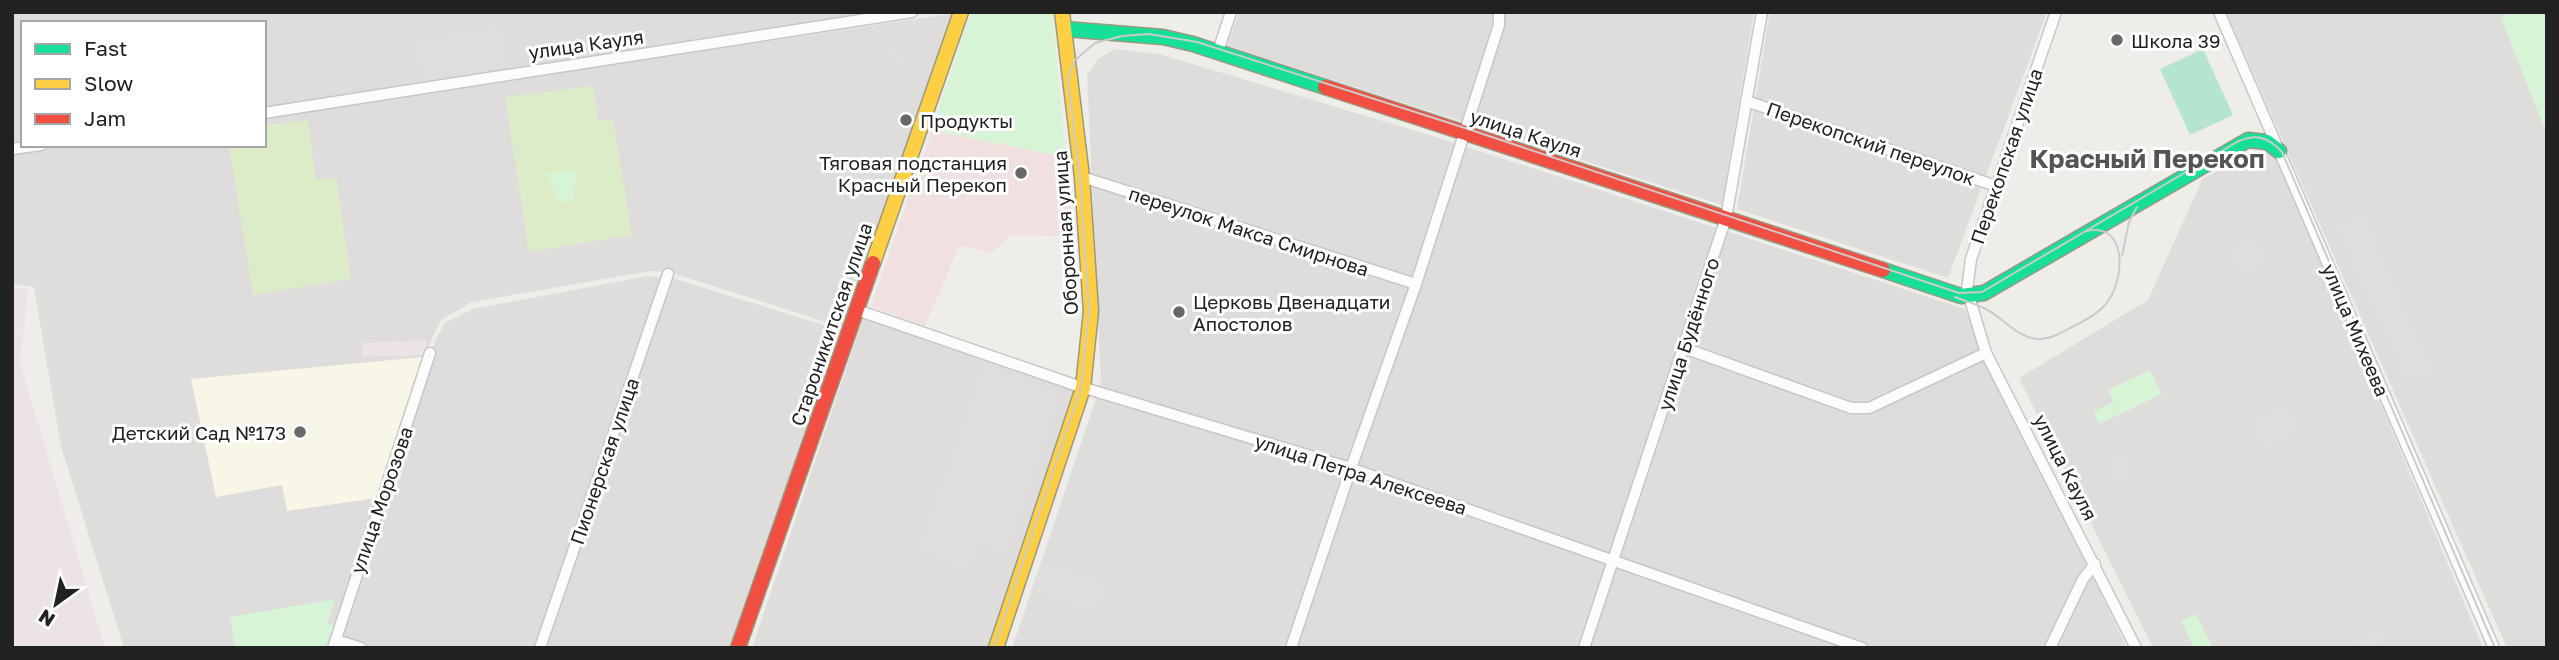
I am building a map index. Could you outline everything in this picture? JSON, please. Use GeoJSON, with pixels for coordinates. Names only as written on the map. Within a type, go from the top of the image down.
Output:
{"type":"FeatureCollection","features":[{"type":"Feature","properties":{"kind":"main road","name":"Староникитская улица"},"geometry":{"type":"LineString","coordinates":[[738,648],[961,12]]}},
{"type":"Feature","properties":{"kind":"main road","name":"Оборонная улица"},"geometry":{"type":"LineString","coordinates":[[996,648],[1083,388],[1091,311],[1082,177],[1062,12]]}},
{"type":"Feature","properties":{"kind":"main road","name":"улица Кауля"},"geometry":{"type":"LineString","coordinates":[[1065,29],[1163,37],[1218,51],[1971,298]]}},
{"type":"Feature","properties":{"kind":"main road"},"geometry":{"type":"LineString","coordinates":[[1971,298],[2248,140],[2267,142],[2279,151]]}},
{"type":"Feature","properties":{"kind":"street","name":"улица Кауля"},"geometry":{"type":"LineString","coordinates":[[266,113],[912,12]]}},
{"type":"Feature","properties":{"kind":"street"},"geometry":{"type":"LineString","coordinates":[[1218,51],[1231,12]]}},
{"type":"Feature","properties":{"kind":"street"},"geometry":{"type":"LineString","coordinates":[[1292,648],[1350,468],[1416,284],[1499,25],[1499,12]]}},
{"type":"Feature","properties":{"kind":"street","name":"улица Будённого"},"geometry":{"type":"LineString","coordinates":[[1584,648],[1726,218],[1762,12]]}},
{"type":"Feature","properties":{"kind":"street","name":"Перекопская улица"},"geometry":{"type":"LineString","coordinates":[[1971,298],[1967,290],[1971,259],[2056,12]]}},
{"type":"Feature","properties":{"kind":"street","name":"улица Михеева"},"geometry":{"type":"LineString","coordinates":[[2219,12],[2494,648]]}},
{"type":"Feature","properties":{"kind":"street","name":"Перекопский переулок"},"geometry":{"type":"LineString","coordinates":[[1746,101],[1996,186]]}},
{"type":"Feature","properties":{"kind":"street","name":"переулок Макса Смирнова"},"geometry":{"type":"LineString","coordinates":[[1082,177],[1416,284]]}},
{"type":"Feature","properties":{"kind":"street","name":"Пионерская улица"},"geometry":{"type":"LineString","coordinates":[[540,648],[668,274]]}},
{"type":"Feature","properties":{"kind":"street","name":"улица Кауля"},"geometry":{"type":"LineString","coordinates":[[1971,298],[1986,353],[2136,648]]}},
{"type":"Feature","properties":{"kind":"street","name":"улица Петра Алексеева"},"geometry":{"type":"LineString","coordinates":[[857,310],[1083,388],[1350,468],[1862,648]]}},
{"type":"Feature","properties":{"kind":"street"},"geometry":{"type":"LineString","coordinates":[[1684,348],[1860,409],[1869,408],[1986,353]]}},
{"type":"Feature","properties":{"kind":"street","name":"улица Морозова"},"geometry":{"type":"LineString","coordinates":[[334,644],[430,353]]}},
{"type":"Feature","properties":{"kind":"street"},"geometry":{"type":"LineString","coordinates":[[2050,648],[2083,579],[2095,564]]}},
{"type":"Feature","properties":{"kind":"street"},"geometry":{"type":"LineString","coordinates":[[334,644],[361,648]]}},
{"type":"Feature","properties":{"kind":"shaded area"},"geometry":{"type":"Polygon","coordinates":[[[12,12],[911,12],[266,109],[266,21],[21,21],[21,145],[12,147],[12,12]]]}},
{"type":"Feature","properties":{"kind":"shaded area"},"geometry":{"type":"Polygon","coordinates":[[[1239,12],[1754,12],[1722,205],[1227,46],[1239,12]]]}},
{"type":"Feature","properties":{"kind":"shaded area"},"geometry":{"type":"Polygon","coordinates":[[[1770,12],[2047,12],[1948,278],[1737,209],[1770,12]]]}},
{"type":"Feature","properties":{"kind":"shaded area"},"geometry":{"type":"Polygon","coordinates":[[[2226,12],[2521,12],[2547,72],[2547,648],[2507,648],[2226,12]]]}},
{"type":"Feature","properties":{"kind":"shaded area"},"geometry":{"type":"Polygon","coordinates":[[[957,13],[848,329],[669,272],[650,271],[472,302],[441,320],[431,340],[331,648],[124,648],[61,446],[34,287],[12,284],[12,153],[50,147],[266,147],[266,116],[957,13]]]}},
{"type":"Feature","properties":{"kind":"shaded area"},"geometry":{"type":"Polygon","coordinates":[[[499,26],[507,75],[425,87],[414,41],[499,26]]]}},
{"type":"Feature","properties":{"kind":"shaded area"},"geometry":{"type":"Polygon","coordinates":[[[892,45],[913,74],[913,83],[884,46],[892,45]]]}},
{"type":"Feature","properties":{"kind":"shaded area"},"geometry":{"type":"Polygon","coordinates":[[[1115,49],[1159,54],[1436,137],[1965,309],[2127,648],[1012,648],[1101,384],[1087,75],[1098,59],[1115,49]]]}},
{"type":"Feature","properties":{"kind":"shaded area"},"geometry":{"type":"Polygon","coordinates":[[[932,130],[1069,158],[1073,236],[1011,235],[991,253],[960,245],[925,326],[871,306],[932,130]]]}},
{"type":"Feature","properties":{"kind":"shaded area"},"geometry":{"type":"Polygon","coordinates":[[[2273,146],[2483,648],[2153,648],[2019,378],[2148,300],[2203,178],[2273,146]]]}},
{"type":"Feature","properties":{"kind":"shaded area"},"geometry":{"type":"Polygon","coordinates":[[[1136,212],[1271,256],[1228,376],[1202,368],[1192,409],[1106,375],[1104,351],[1136,212]]]}},
{"type":"Feature","properties":{"kind":"shaded area"},"geometry":{"type":"Polygon","coordinates":[[[2363,214],[2432,371],[2408,382],[2336,227],[2363,214]]]}},
{"type":"Feature","properties":{"kind":"shaded area"},"geometry":{"type":"Polygon","coordinates":[[[2255,235],[2267,262],[2240,273],[2228,249],[2255,235]]]}},
{"type":"Feature","properties":{"kind":"shaded area"},"geometry":{"type":"Polygon","coordinates":[[[648,276],[662,278],[536,648],[367,648],[338,639],[436,339],[445,323],[473,309],[648,276]]]}},
{"type":"Feature","properties":{"kind":"shaded area"},"geometry":{"type":"Polygon","coordinates":[[[669,277],[846,332],[740,648],[544,648],[669,277]]]}},
{"type":"Feature","properties":{"kind":"shaded area"},"geometry":{"type":"Polygon","coordinates":[[[12,287],[28,290],[20,363],[105,648],[12,648],[12,287]]]}},
{"type":"Feature","properties":{"kind":"shaded area"},"geometry":{"type":"Polygon","coordinates":[[[863,319],[1076,389],[988,648],[752,648],[863,319]]]}},
{"type":"Feature","properties":{"kind":"shaded area"},"geometry":{"type":"Polygon","coordinates":[[[427,340],[424,355],[362,357],[362,343],[427,340]]]}},
{"type":"Feature","properties":{"kind":"shaded area","name":"Детский Сад №173"},"geometry":{"type":"Polygon","coordinates":[[[423,357],[376,498],[287,511],[282,485],[216,497],[191,379],[423,357]]]}},
{"type":"Feature","properties":{"kind":"shaded area"},"geometry":{"type":"Polygon","coordinates":[[[984,365],[1059,394],[1007,553],[979,544],[969,569],[919,551],[984,365]]]}},
{"type":"Feature","properties":{"kind":"shaded area"},"geometry":{"type":"Polygon","coordinates":[[[2288,405],[2300,430],[2263,447],[2251,422],[2288,405]]]}},
{"type":"Feature","properties":{"kind":"shaded area"},"geometry":{"type":"Polygon","coordinates":[[[2121,454],[2133,476],[2118,483],[2107,461],[2121,454]]]}},
{"type":"Feature","properties":{"kind":"shaded area"},"geometry":{"type":"Polygon","coordinates":[[[1043,562],[1105,583],[1095,613],[1033,592],[1043,562]]]}},
{"type":"Feature","properties":{"kind":"shaded area"},"geometry":{"type":"Polygon","coordinates":[[[2381,630],[2386,641],[2371,648],[2358,648],[2355,641],[2381,630]]]}},
{"type":"Feature","properties":{"kind":"green space"},"geometry":{"type":"Polygon","coordinates":[[[971,12],[1052,12],[1065,147],[1069,158],[932,130],[971,12]]]}},
{"type":"Feature","properties":{"kind":"green space"},"geometry":{"type":"Polygon","coordinates":[[[2511,12],[2547,12],[2547,135],[2501,18],[2511,12]]]}},
{"type":"Feature","properties":{"kind":"green space"},"geometry":{"type":"Polygon","coordinates":[[[2203,49],[2233,115],[2190,135],[2160,69],[2203,49]]]}},
{"type":"Feature","properties":{"kind":"green space"},"geometry":{"type":"Polygon","coordinates":[[[593,86],[598,120],[613,119],[632,235],[529,252],[505,97],[593,86]]]}},
{"type":"Feature","properties":{"kind":"green space"},"geometry":{"type":"Polygon","coordinates":[[[308,120],[316,180],[336,177],[351,279],[253,295],[229,147],[266,147],[266,126],[308,120]]]}},
{"type":"Feature","properties":{"kind":"green space"},"geometry":{"type":"Polygon","coordinates":[[[576,170],[574,200],[559,203],[547,173],[576,170]]]}},
{"type":"Feature","properties":{"kind":"green space"},"geometry":{"type":"Polygon","coordinates":[[[2150,370],[2162,394],[2099,424],[2094,412],[2114,402],[2108,390],[2150,370]]]}},
{"type":"Feature","properties":{"kind":"green space"},"geometry":{"type":"Polygon","coordinates":[[[335,599],[327,624],[335,626],[328,648],[235,648],[230,617],[335,599]]]}},
{"type":"Feature","properties":{"kind":"green space"},"geometry":{"type":"Polygon","coordinates":[[[2196,614],[2213,648],[2194,648],[2181,621],[2196,614]]]}},
{"type":"Feature","properties":{"kind":"tram line"},"geometry":{"type":"LineString","coordinates":[[994,648],[1081,387],[1089,310],[1080,178],[1068,80],[1074,61],[1095,43],[1122,36],[1149,34],[1197,42],[1465,128],[1959,293],[1982,292],[2237,142],[2256,137],[2267,140],[2282,152],[2495,648]]}},
{"type":"Feature","properties":{"kind":"tram line"},"geometry":{"type":"LineString","coordinates":[[2122,256],[2129,222],[2137,207]]}},
{"type":"Feature","properties":{"kind":"tram line"},"geometry":{"type":"LineString","coordinates":[[1955,297],[1986,309],[2030,338],[2046,338],[2064,332],[2103,307],[2115,288],[2118,276],[2119,252],[2115,242],[2109,234],[2099,230],[2086,231]]}},
{"type":"Feature","properties":{"kind":"traffic: fast"},"geometry":{"type":"LineString","coordinates":[[1065,29],[1163,37],[1193,44],[1325,87]]}},
{"type":"Feature","properties":{"kind":"traffic: fast"},"geometry":{"type":"LineString","coordinates":[[1883,270],[1961,296],[1984,293],[2248,140],[2267,142],[2279,151]]}},
{"type":"Feature","properties":{"kind":"traffic: slow"},"geometry":{"type":"LineString","coordinates":[[873,263],[961,12]]}},
{"type":"Feature","properties":{"kind":"traffic: slow"},"geometry":{"type":"LineString","coordinates":[[996,648],[1083,388],[1091,311],[1082,177],[1062,12]]}},
{"type":"Feature","properties":{"kind":"traffic: jam"},"geometry":{"type":"LineString","coordinates":[[1325,87],[1883,270]]}},
{"type":"Feature","properties":{"kind":"traffic: jam"},"geometry":{"type":"LineString","coordinates":[[738,648],[873,263]]}},
{"type":"Feature","properties":{"kind":"place","name":"Школа 39"},"geometry":{"type":"Point","coordinates":[2117,40]}},
{"type":"Feature","properties":{"kind":"place","name":"Продукты"},"geometry":{"type":"Point","coordinates":[906,120]}},
{"type":"Feature","properties":{"kind":"place","name":"Тяговая подстанция Красный Перекоп"},"geometry":{"type":"Point","coordinates":[1021,173]}},
{"type":"Feature","properties":{"kind":"place","name":"Церковь Двенадцати Апостолов"},"geometry":{"type":"Point","coordinates":[1179,312]}},
{"type":"Feature","properties":{"kind":"place","name":"Детский Сад №173"},"geometry":{"type":"Point","coordinates":[300,432]}},
{"type":"Feature","properties":{"kind":"district","name":"Красный Перекоп"},"geometry":{"type":"Point","coordinates":[2147,158]}}]}
